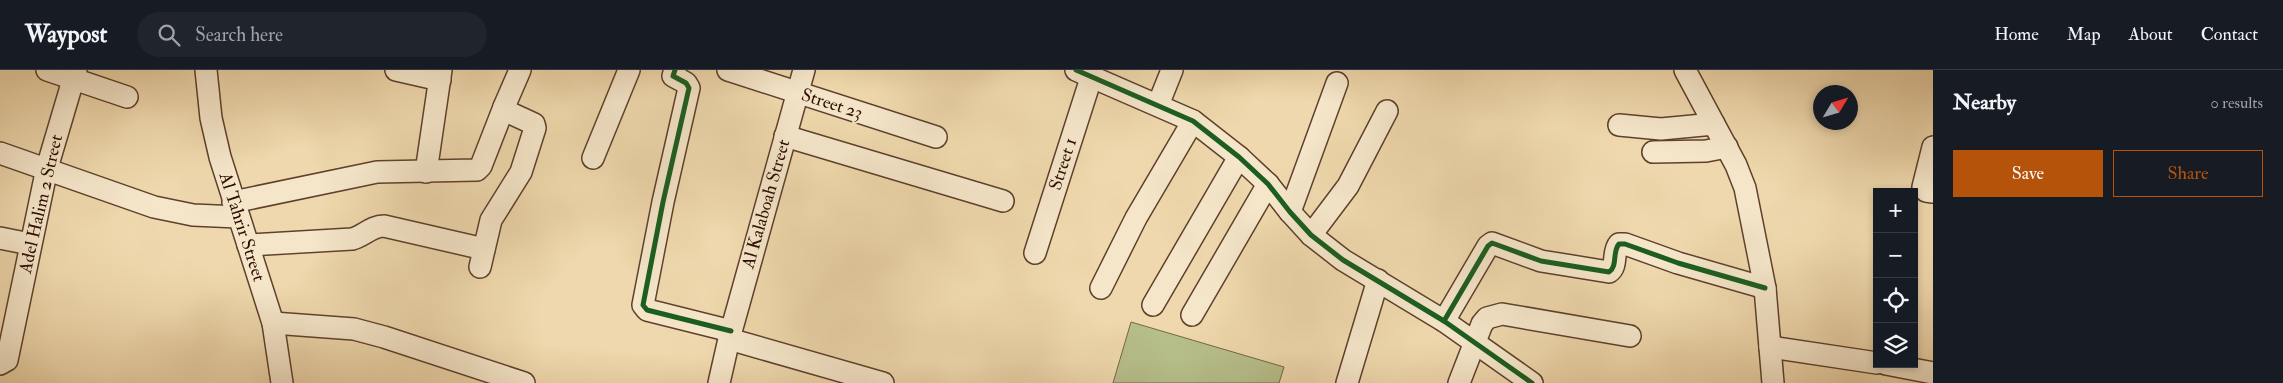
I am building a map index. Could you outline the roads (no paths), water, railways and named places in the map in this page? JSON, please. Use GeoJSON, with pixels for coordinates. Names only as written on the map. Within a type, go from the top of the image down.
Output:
{"type":"FeatureCollection","features":[{"type":"Feature","properties":{"kind":"street"},"geometry":{"type":"LineString","coordinates":[[47,70],[75,74],[127,97]]}},
{"type":"Feature","properties":{"kind":"street","name":"Al Tahrir Street"},"geometry":{"type":"LineString","coordinates":[[206,70],[211,118],[236,210],[274,323],[282,383]]}},
{"type":"Feature","properties":{"kind":"street"},"geometry":{"type":"LineString","coordinates":[[396,70],[440,75],[440,92],[426,172]]}},
{"type":"Feature","properties":{"kind":"street"},"geometry":{"type":"LineString","coordinates":[[0,153],[47,168],[116,195],[154,206],[193,214],[236,210],[377,172],[474,171],[479,168],[520,70]]}},
{"type":"Feature","properties":{"kind":"street"},"geometry":{"type":"LineString","coordinates":[[593,158],[629,70]]}},
{"type":"Feature","properties":{"kind":"street"},"geometry":{"type":"LineString","coordinates":[[675,70],[673,76],[689,88],[663,202],[643,305],[647,310],[883,383]]}},
{"type":"Feature","properties":{"kind":"street","name":"Street 23"},"geometry":{"type":"LineString","coordinates":[[728,70],[936,137]]}},
{"type":"Feature","properties":{"kind":"street","name":"Al Kalaboah Street"},"geometry":{"type":"LineString","coordinates":[[719,383],[730,335],[804,70]]}},
{"type":"Feature","properties":{"kind":"street"},"geometry":{"type":"LineString","coordinates":[[1158,105],[1172,70]]}},
{"type":"Feature","properties":{"kind":"street"},"geometry":{"type":"LineString","coordinates":[[1685,70],[1726,147],[1745,188],[1765,288],[1773,383]]}},
{"type":"Feature","properties":{"kind":"street"},"geometry":{"type":"LineString","coordinates":[[1084,73],[1193,121],[1239,157],[1268,184],[1311,235],[1343,260],[1444,321],[1532,383]]}},
{"type":"Feature","properties":{"kind":"street","name":"Street 1"},"geometry":{"type":"LineString","coordinates":[[1035,253],[1084,73]]}},
{"type":"Feature","properties":{"kind":"street","name":"Adel Halim 2 Street"},"geometry":{"type":"LineString","coordinates":[[0,364],[7,360],[47,168],[75,74]]}},
{"type":"Feature","properties":{"kind":"street"},"geometry":{"type":"LineString","coordinates":[[1290,212],[1337,83]]}},
{"type":"Feature","properties":{"kind":"street"},"geometry":{"type":"LineString","coordinates":[[248,245],[352,239],[360,237],[378,226],[482,258],[491,220],[521,172],[536,128],[532,122],[508,112],[504,107]]}},
{"type":"Feature","properties":{"kind":"street"},"geometry":{"type":"LineString","coordinates":[[1311,235],[1348,186],[1387,111]]}},
{"type":"Feature","properties":{"kind":"street"},"geometry":{"type":"LineString","coordinates":[[1102,288],[1136,218],[1193,121]]}},
{"type":"Feature","properties":{"kind":"street"},"geometry":{"type":"LineString","coordinates":[[1619,125],[1676,128],[1714,124]]}},
{"type":"Feature","properties":{"kind":"street"},"geometry":{"type":"LineString","coordinates":[[785,136],[1002,200]]}},
{"type":"Feature","properties":{"kind":"street"},"geometry":{"type":"LineString","coordinates":[[1654,152],[1713,150],[1726,147]]}},
{"type":"Feature","properties":{"kind":"street"},"geometry":{"type":"LineString","coordinates":[[1933,147],[1923,187],[1926,191],[1933,192]]}},
{"type":"Feature","properties":{"kind":"street"},"geometry":{"type":"LineString","coordinates":[[1153,305],[1239,157]]}},
{"type":"Feature","properties":{"kind":"street"},"geometry":{"type":"LineString","coordinates":[[1192,315],[1268,184]]}},
{"type":"Feature","properties":{"kind":"street"},"geometry":{"type":"LineString","coordinates":[[0,238],[30,244]]}},
{"type":"Feature","properties":{"kind":"street"},"geometry":{"type":"LineString","coordinates":[[1444,321],[1488,246],[1492,243],[1541,260],[1609,272],[1613,270],[1615,249],[1620,244],[1625,244],[1678,263],[1765,288]]}},
{"type":"Feature","properties":{"kind":"street"},"geometry":{"type":"LineString","coordinates":[[1347,383],[1378,280]]}},
{"type":"Feature","properties":{"kind":"street"},"geometry":{"type":"LineString","coordinates":[[1459,383],[1482,324],[1487,318],[1502,314],[1630,336]]}},
{"type":"Feature","properties":{"kind":"street"},"geometry":{"type":"LineString","coordinates":[[274,323],[354,329],[524,383]]}},
{"type":"Feature","properties":{"kind":"street"},"geometry":{"type":"LineString","coordinates":[[1770,347],[1873,362]]}},
{"type":"Feature","properties":{"kind":"street"},"geometry":{"type":"LineString","coordinates":[[1901,368],[1931,376]]}}]}
